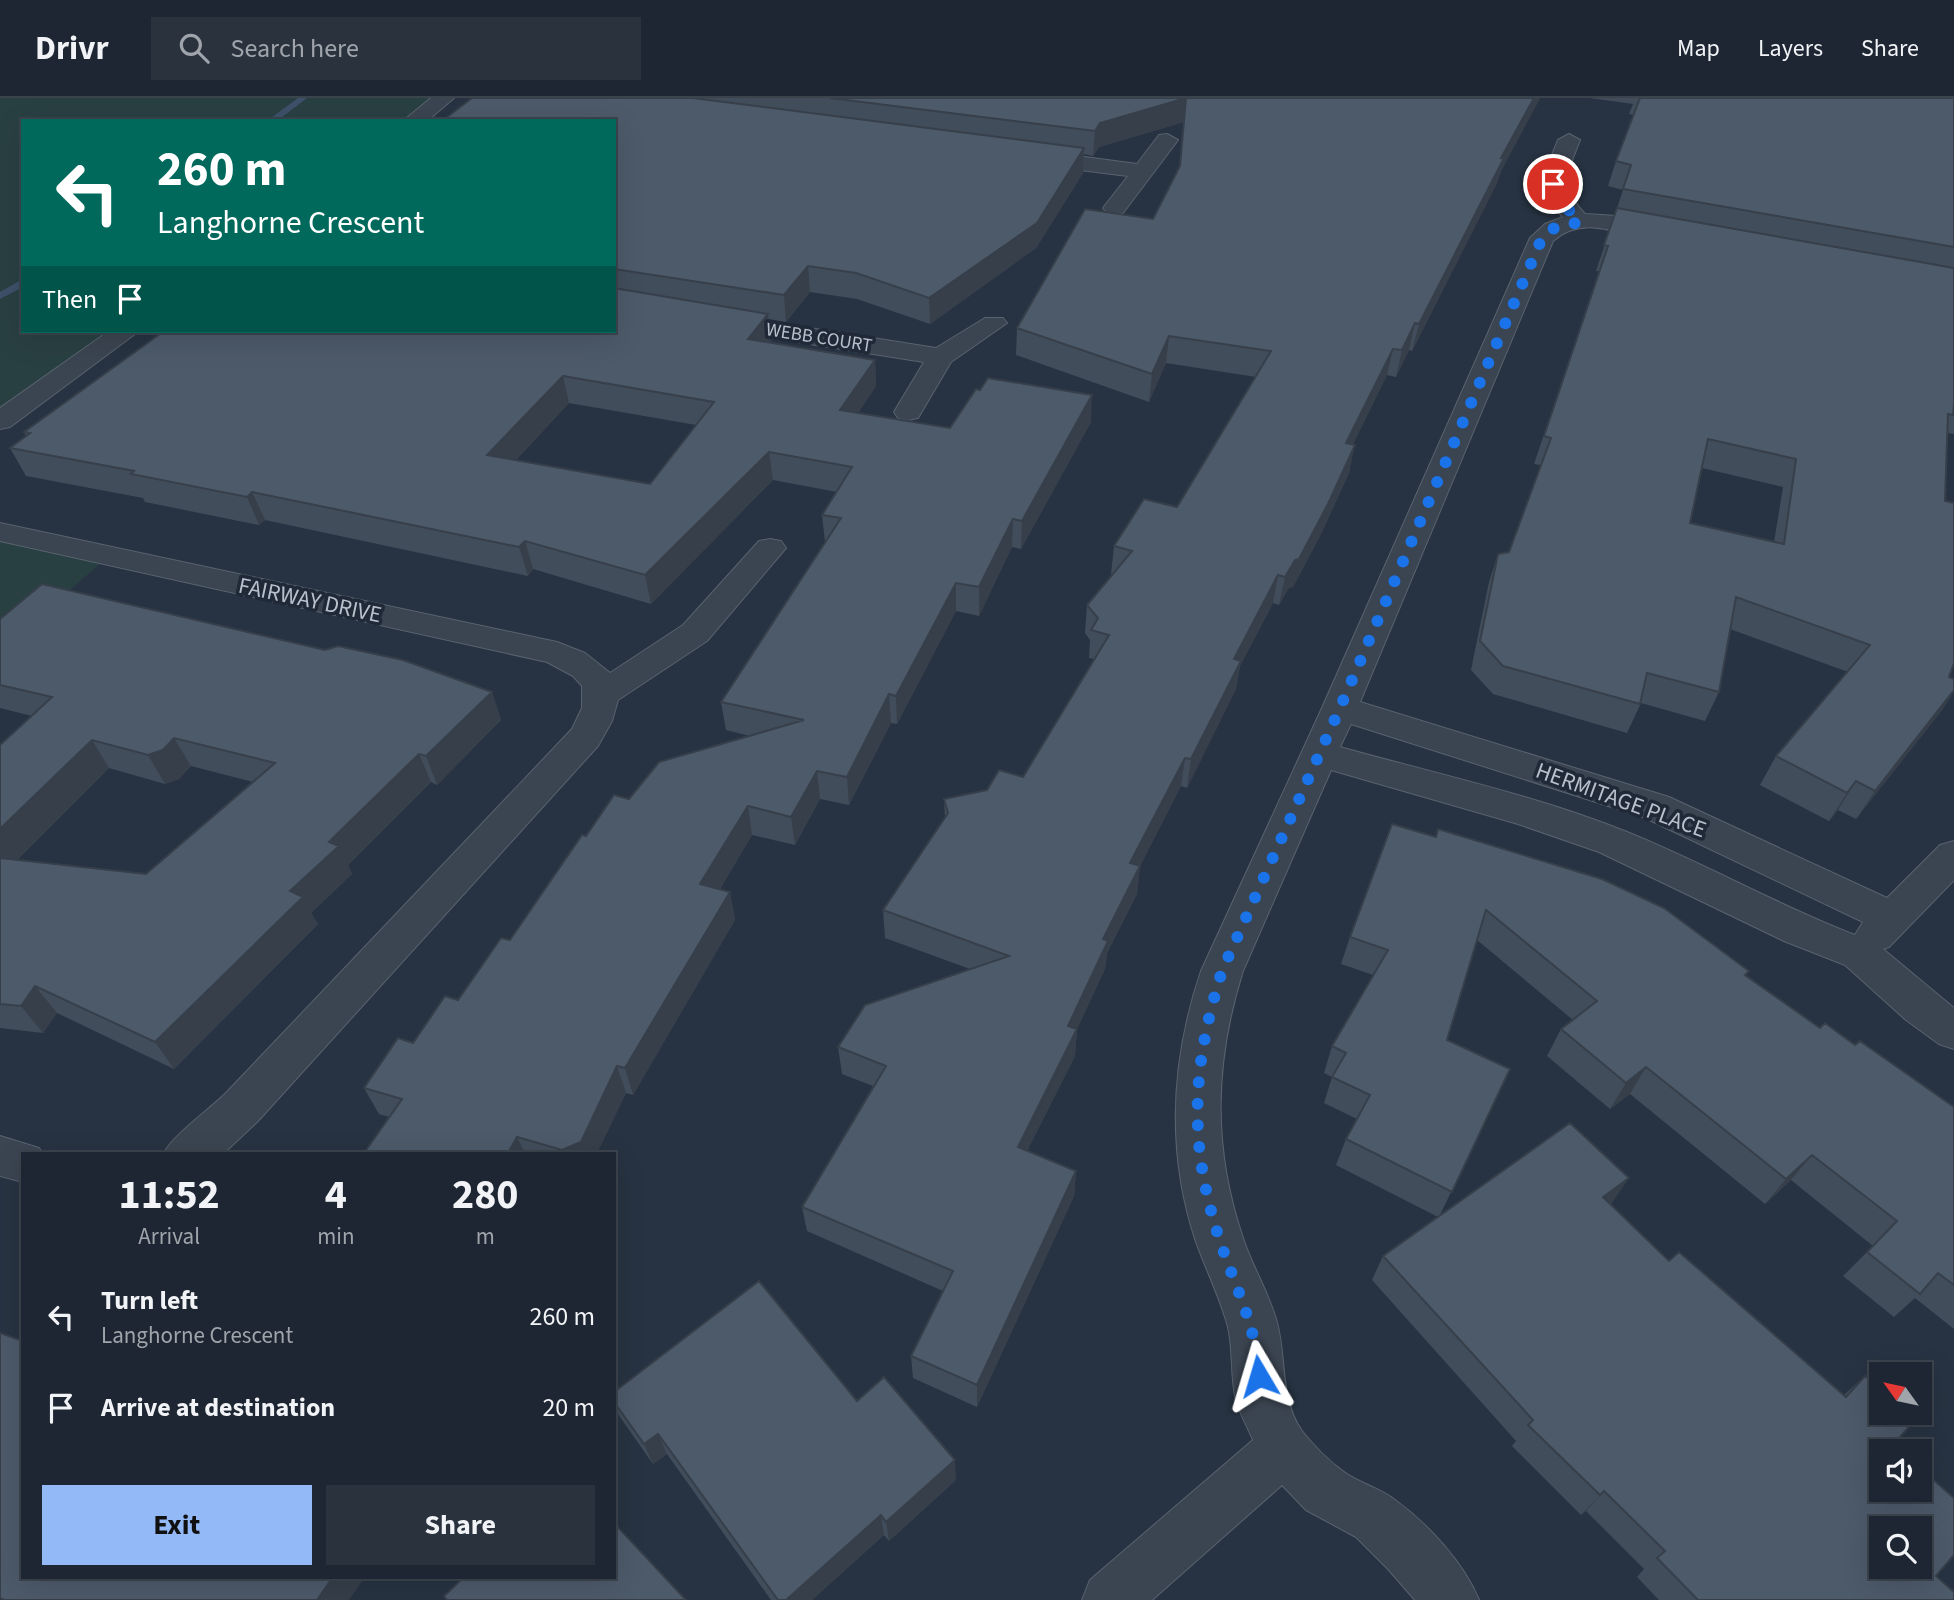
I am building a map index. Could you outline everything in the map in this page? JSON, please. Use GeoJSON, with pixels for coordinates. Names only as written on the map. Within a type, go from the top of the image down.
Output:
{"type":"FeatureCollection","features":[{"type":"Feature","properties":{"kind":"street"},"geometry":{"type":"LineString","coordinates":[[416,119],[444,98]]}},
{"type":"Feature","properties":{"kind":"street"},"geometry":{"type":"LineString","coordinates":[[1115,208],[1167,140]]}},
{"type":"Feature","properties":{"kind":"street"},"geometry":{"type":"LineString","coordinates":[[1569,140],[1553,184],[1557,197],[1580,222]]}},
{"type":"Feature","properties":{"kind":"street"},"geometry":{"type":"LineString","coordinates":[[1005,153],[1141,171]]}},
{"type":"Feature","properties":{"kind":"street"},"geometry":{"type":"LineString","coordinates":[[1451,1600],[1408,1549],[1375,1518],[1325,1491],[1283,1449],[1261,1397],[1258,1355],[1251,1319],[1220,1241],[1196,1142],[1197,1090],[1211,1005],[1222,971],[1340,708],[1542,238],[1552,229],[1580,222],[1615,224],[1696,239]]}},
{"type":"Feature","properties":{"kind":"street","name":"WEBB COURT"},"geometry":{"type":"LineString","coordinates":[[616,305],[942,357]]}},
{"type":"Feature","properties":{"kind":"street"},"geometry":{"type":"LineString","coordinates":[[908,412],[942,357],[994,323]]}},
{"type":"Feature","properties":{"kind":"street"},"geometry":{"type":"LineString","coordinates":[[0,421],[123,333]]}},
{"type":"Feature","properties":{"kind":"street","name":"FAIRWAY DRIVE"},"geometry":{"type":"LineString","coordinates":[[0,533],[557,653],[582,664],[595,676],[603,693]]}},
{"type":"Feature","properties":{"kind":"street"},"geometry":{"type":"LineString","coordinates":[[189,1152],[201,1146],[242,1108],[585,737],[598,716],[603,693],[678,648],[695,633],[770,548]]}},
{"type":"Feature","properties":{"kind":"street","name":"HERMITAGE PLACE"},"geometry":{"type":"LineString","coordinates":[[1340,708],[1656,807],[1891,918]]}},
{"type":"Feature","properties":{"kind":"street","name":"HERMITAGE PLACE"},"geometry":{"type":"LineString","coordinates":[[1319,754],[1484,800],[1594,835],[1798,930],[1860,954],[1921,1008],[1954,1031]]}},
{"type":"Feature","properties":{"kind":"street"},"geometry":{"type":"LineString","coordinates":[[1860,954],[1891,918],[1954,855]]}},
{"type":"Feature","properties":{"kind":"street"},"geometry":{"type":"LineString","coordinates":[[0,1156],[21,1161]]}},
{"type":"Feature","properties":{"kind":"street"},"geometry":{"type":"LineString","coordinates":[[1110,1600],[1283,1449]]}},
{"type":"Feature","properties":{"kind":"green space"},"geometry":{"type":"Polygon","coordinates":[[[0,98],[444,98],[416,119],[21,119],[21,333],[123,333],[0,421],[0,98]]]}},
{"type":"Feature","properties":{"kind":"green space"},"geometry":{"type":"Polygon","coordinates":[[[0,532],[109,556],[0,651],[0,532]]]}},
{"type":"Feature","properties":{"kind":"building"},"geometry":{"type":"Polygon","coordinates":[[[472,98],[693,98],[1084,148],[1037,223],[929,298],[856,273],[808,266],[784,295],[616,269],[616,119],[445,119],[472,98]]]}},
{"type":"Feature","properties":{"kind":"building"},"geometry":{"type":"Polygon","coordinates":[[[830,98],[1186,98],[1100,123],[1095,131],[830,98]]]}},
{"type":"Feature","properties":{"kind":"building"},"geometry":{"type":"Polygon","coordinates":[[[1186,98],[1534,98],[1501,158],[1504,158],[1419,324],[1415,323],[1402,350],[1393,349],[1346,443],[1355,445],[1299,559],[1295,560],[1285,577],[1278,575],[1234,659],[1241,661],[1191,759],[1185,758],[1130,863],[1140,866],[1103,939],[1108,941],[1068,1026],[1077,1029],[1018,1147],[1076,1171],[977,1385],[911,1356],[953,1271],[802,1207],[886,1066],[838,1047],[865,1005],[1009,956],[883,910],[948,813],[944,799],[987,790],[999,770],[1023,777],[1109,635],[1091,630],[1098,618],[1087,605],[1132,551],[1114,546],[1144,499],[1177,507],[1271,351],[1169,336],[1152,374],[1017,328],[1085,209],[1153,219],[1180,166],[1186,98]]]}},
{"type":"Feature","properties":{"kind":"building"},"geometry":{"type":"Polygon","coordinates":[[[1640,98],[1954,98],[1954,247],[1623,189],[1631,165],[1616,161],[1640,98]]]}},
{"type":"Feature","properties":{"kind":"building"},"geometry":{"type":"Polygon","coordinates":[[[1617,208],[1954,268],[1954,404],[1953,415],[1948,414],[1945,501],[1954,503],[1954,663],[1949,677],[1954,679],[1954,690],[1875,791],[1856,781],[1847,793],[1776,756],[1870,645],[1736,597],[1719,692],[1647,673],[1640,704],[1503,666],[1480,641],[1498,554],[1509,552],[1551,438],[1544,436],[1608,246],[1604,245],[1617,208]],[[1708,439],[1690,523],[1784,544],[1796,459],[1708,439]]]}},
{"type":"Feature","properties":{"kind":"building"},"geometry":{"type":"Polygon","coordinates":[[[616,288],[768,314],[748,339],[875,360],[840,410],[950,428],[976,389],[980,390],[988,378],[1092,395],[1022,521],[1013,519],[979,587],[956,583],[896,696],[889,694],[847,777],[817,771],[791,817],[748,806],[700,884],[730,892],[625,1068],[617,1066],[581,1142],[562,1150],[517,1137],[509,1152],[365,1152],[402,1099],[364,1088],[398,1038],[413,1043],[445,996],[458,1000],[501,938],[510,940],[582,835],[586,836],[614,795],[629,799],[659,762],[804,720],[721,702],[841,518],[822,515],[852,467],[769,452],[645,575],[525,541],[519,547],[252,492],[247,497],[131,474],[134,471],[10,448],[30,433],[24,432],[161,333],[616,333],[616,288]],[[563,376],[487,455],[650,484],[714,402],[563,376]]]}},
{"type":"Feature","properties":{"kind":"building"},"geometry":{"type":"Polygon","coordinates":[[[42,584],[325,650],[338,646],[403,660],[492,692],[426,756],[419,754],[329,842],[339,846],[290,891],[303,897],[155,1042],[35,986],[21,1006],[0,1004],[0,858],[146,874],[275,763],[174,738],[163,750],[148,755],[92,740],[0,829],[0,745],[52,697],[0,685],[0,619],[42,584]]]}},
{"type":"Feature","properties":{"kind":"building"},"geometry":{"type":"Polygon","coordinates":[[[1392,824],[1436,837],[1438,829],[1602,879],[1664,908],[1749,971],[1745,975],[1820,1028],[1825,1023],[1855,1045],[1860,1041],[1954,1107],[1954,1285],[1938,1273],[1920,1294],[1867,1252],[1897,1221],[1812,1155],[1786,1179],[1646,1067],[1626,1083],[1561,1029],[1597,1001],[1486,910],[1447,1040],[1510,1069],[1452,1192],[1346,1139],[1370,1095],[1332,1077],[1346,1053],[1332,1046],[1388,950],[1350,937],[1392,824]]]}},
{"type":"Feature","properties":{"kind":"building"},"geometry":{"type":"Polygon","coordinates":[[[1570,1123],[1629,1178],[1603,1197],[1669,1261],[1679,1252],[1846,1397],[1865,1376],[1869,1380],[1869,1425],[1911,1425],[1898,1439],[1869,1439],[1869,1502],[1932,1502],[1932,1479],[1954,1498],[1954,1555],[1936,1576],[1954,1592],[1954,1600],[1698,1600],[1657,1558],[1665,1551],[1604,1491],[1600,1495],[1528,1425],[1533,1420],[1383,1256],[1570,1123]]]}},
{"type":"Feature","properties":{"kind":"building"},"geometry":{"type":"Polygon","coordinates":[[[759,1281],[857,1401],[884,1377],[955,1460],[886,1522],[881,1515],[786,1600],[778,1600],[658,1434],[644,1444],[616,1405],[616,1390],[759,1281]]]}},
{"type":"Feature","properties":{"kind":"building"},"geometry":{"type":"Polygon","coordinates":[[[0,1333],[21,1340],[21,1579],[332,1579],[317,1600],[0,1598],[0,1333]]]}},
{"type":"Feature","properties":{"kind":"building"},"geometry":{"type":"Polygon","coordinates":[[[616,1525],[686,1600],[447,1600],[444,1596],[462,1579],[616,1579],[616,1525]]]}},
{"type":"Feature","properties":{"kind":"waterway"},"geometry":{"type":"LineString","coordinates":[[274,119],[303,98]]}},
{"type":"Feature","properties":{"kind":"waterway"},"geometry":{"type":"LineString","coordinates":[[0,296],[21,283]]}},
{"type":"Feature","properties":{"kind":"route"},"geometry":{"type":"LineString","coordinates":[[1259,1376],[1251,1319],[1220,1241],[1196,1142],[1197,1090],[1211,1005],[1222,971],[1340,708],[1542,238],[1552,229],[1580,222],[1557,197],[1553,184]]}}]}
